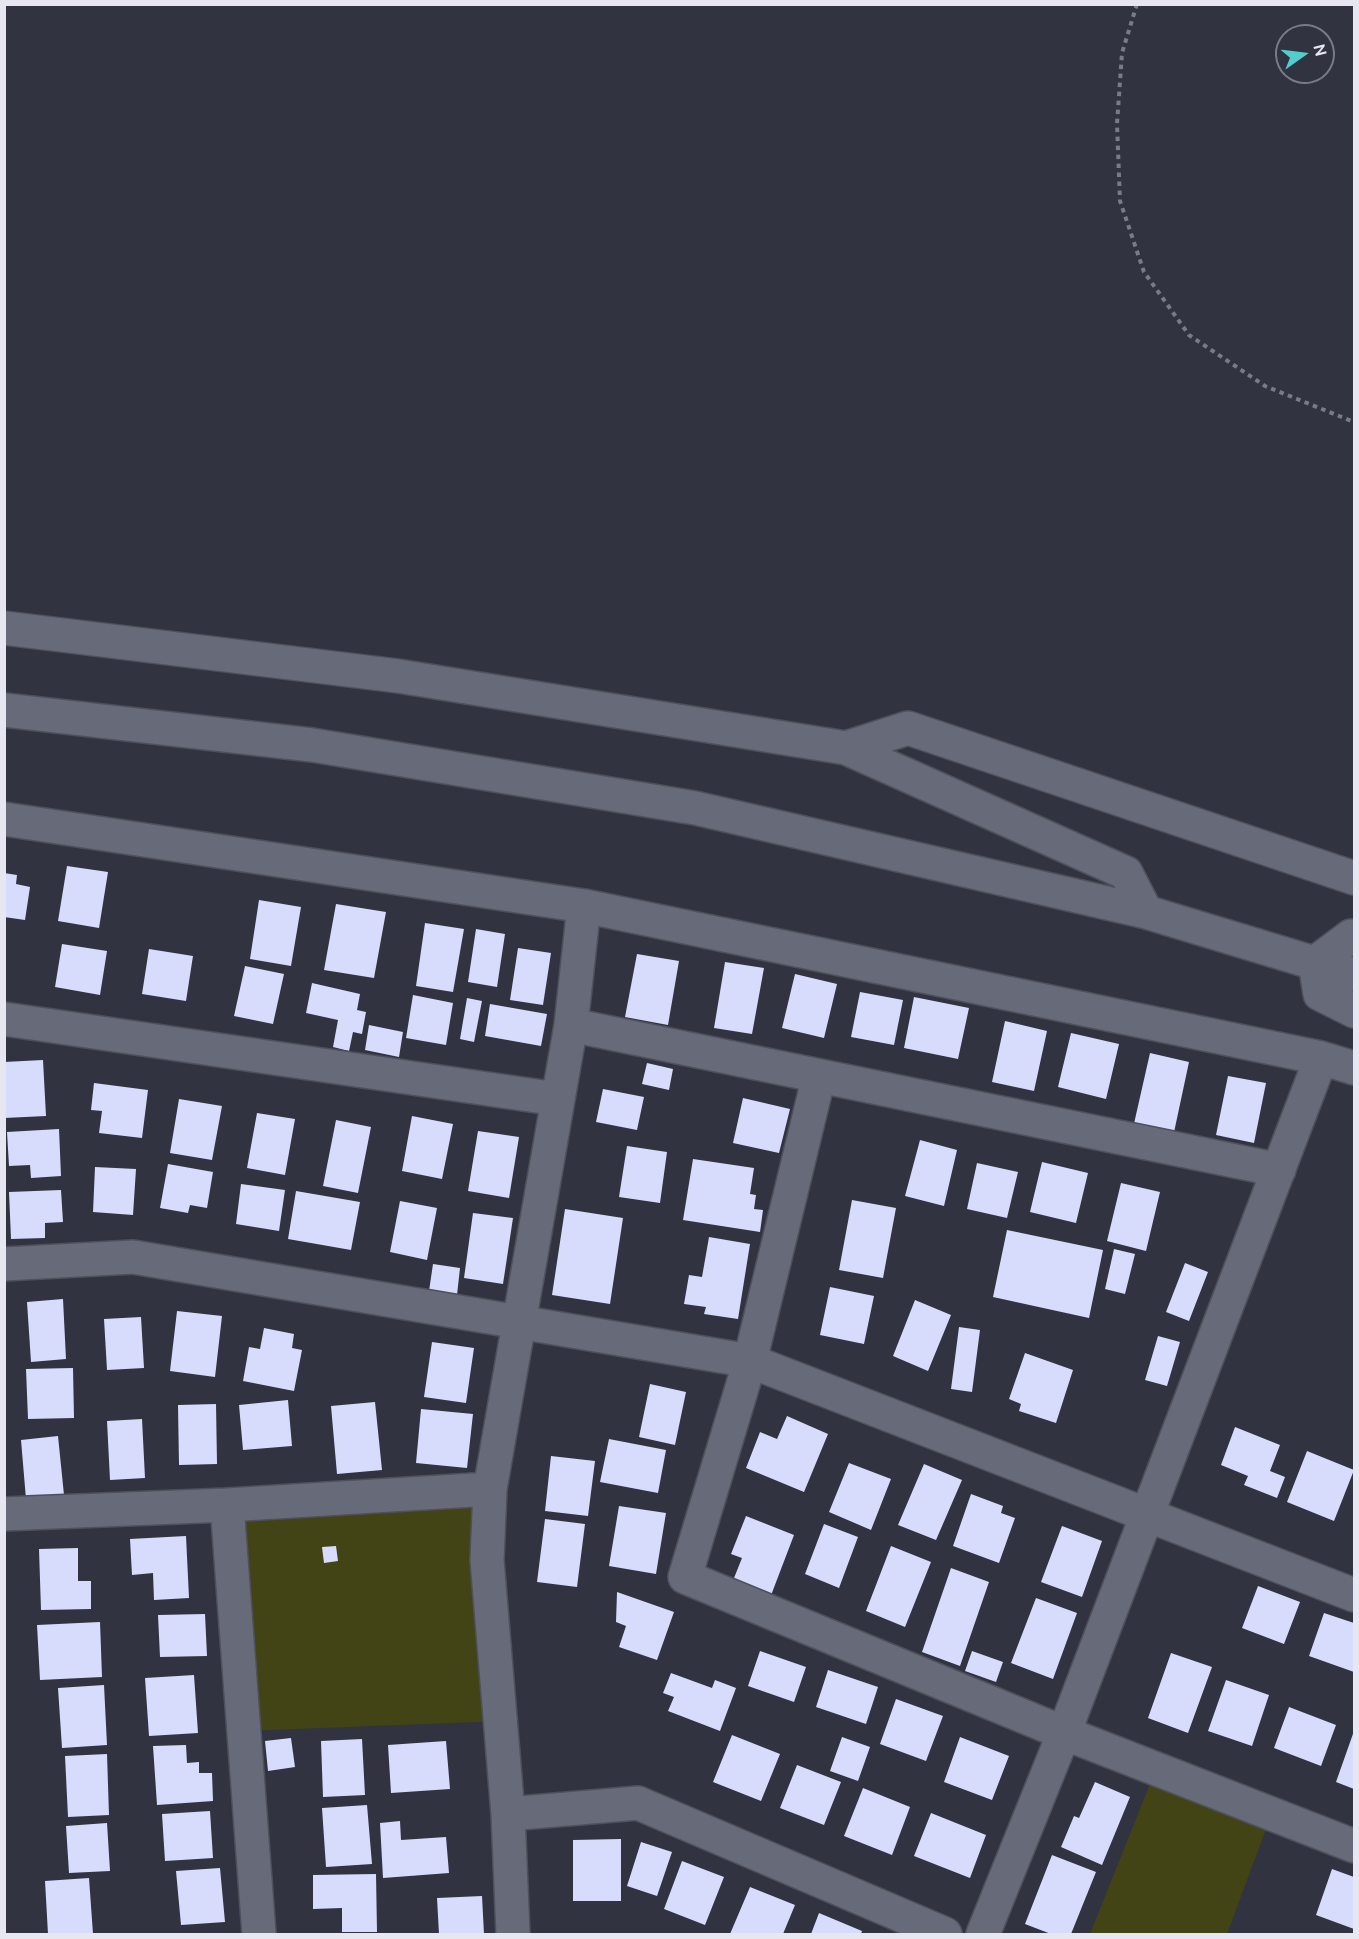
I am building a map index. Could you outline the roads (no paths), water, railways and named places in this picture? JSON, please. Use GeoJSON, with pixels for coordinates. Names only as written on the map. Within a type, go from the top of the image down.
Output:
{"type":"FeatureCollection","features":[{"type":"Feature","properties":{"kind":"street"},"geometry":{"type":"LineString","coordinates":[[4,628],[398,676],[846,748],[1126,873],[1146,912]]}},
{"type":"Feature","properties":{"kind":"street"},"geometry":{"type":"LineString","coordinates":[[4,711],[312,745],[695,808],[1146,912],[1354,975]]}},
{"type":"Feature","properties":{"kind":"street"},"geometry":{"type":"LineString","coordinates":[[846,748],[908,728],[1354,878]]}},
{"type":"Feature","properties":{"kind":"street"},"geometry":{"type":"LineString","coordinates":[[4,819],[584,906],[1321,1058],[1354,1068]]}},
{"type":"Feature","properties":{"kind":"street"},"geometry":{"type":"LineString","coordinates":[[513,1935],[508,1814],[487,1560],[489,1489],[571,1025],[584,906]]}},
{"type":"Feature","properties":{"kind":"street"},"geometry":{"type":"LineString","coordinates":[[1315,963],[1351,936],[1354,937]]}},
{"type":"Feature","properties":{"kind":"street"},"geometry":{"type":"LineString","coordinates":[[1315,963],[1320,994],[1354,1011]]}},
{"type":"Feature","properties":{"kind":"street"},"geometry":{"type":"LineString","coordinates":[[4,1019],[557,1099]]}},
{"type":"Feature","properties":{"kind":"street"},"geometry":{"type":"LineString","coordinates":[[571,1025],[1279,1170]]}},
{"type":"Feature","properties":{"kind":"street"},"geometry":{"type":"LineString","coordinates":[[983,1935],[1064,1733],[1321,1058]]}},
{"type":"Feature","properties":{"kind":"street"},"geometry":{"type":"LineString","coordinates":[[819,1076],[750,1361],[685,1577],[1064,1733],[1354,1846]]}},
{"type":"Feature","properties":{"kind":"street"},"geometry":{"type":"LineString","coordinates":[[4,1264],[133,1257],[750,1361],[1354,1595]]}},
{"type":"Feature","properties":{"kind":"street"},"geometry":{"type":"LineString","coordinates":[[4,1514],[227,1505],[489,1489]]}},
{"type":"Feature","properties":{"kind":"street"},"geometry":{"type":"LineString","coordinates":[[227,1505],[259,1935]]}},
{"type":"Feature","properties":{"kind":"street"},"geometry":{"type":"LineString","coordinates":[[508,1814],[638,1803],[945,1935]]}}]}
